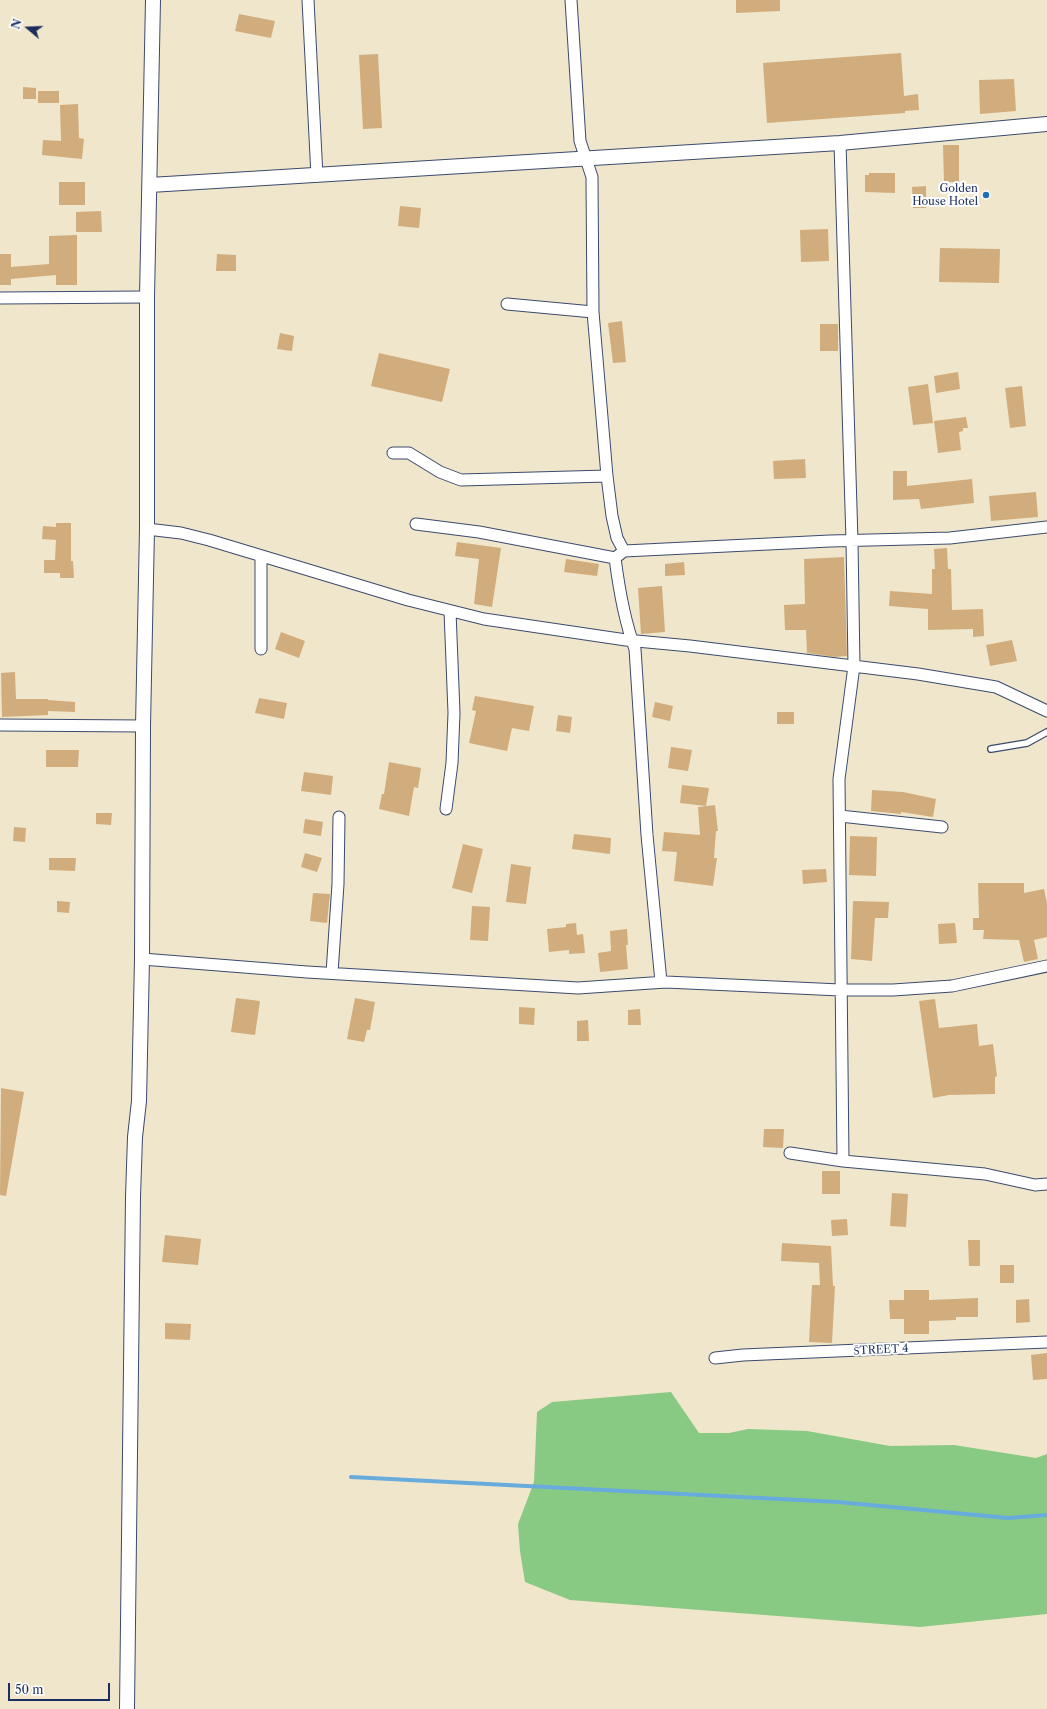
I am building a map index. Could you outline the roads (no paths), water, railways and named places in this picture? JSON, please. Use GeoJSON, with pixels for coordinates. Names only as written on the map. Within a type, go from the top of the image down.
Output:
{"type":"FeatureCollection","features":[{"type":"Feature","properties":{"kind":"street"},"geometry":{"type":"LineString","coordinates":[[127,1709],[133,1197],[135,1137],[139,1101],[142,959],[143,726],[147,529],[147,297],[153,0]]}},
{"type":"Feature","properties":{"kind":"street"},"geometry":{"type":"LineString","coordinates":[[308,0],[317,176]]}},
{"type":"Feature","properties":{"kind":"street"},"geometry":{"type":"LineString","coordinates":[[571,0],[580,142],[592,177],[594,312],[607,476],[612,516],[617,538],[624,551]]}},
{"type":"Feature","properties":{"kind":"street"},"geometry":{"type":"LineString","coordinates":[[150,185],[586,160],[840,143],[1047,124]]}},
{"type":"Feature","properties":{"kind":"street"},"geometry":{"type":"LineString","coordinates":[[840,143],[852,541],[854,666],[839,779],[842,1161]]}},
{"type":"Feature","properties":{"kind":"street"},"geometry":{"type":"LineString","coordinates":[[0,298],[147,297]]}},
{"type":"Feature","properties":{"kind":"street"},"geometry":{"type":"LineString","coordinates":[[507,304],[594,312]]}},
{"type":"Feature","properties":{"kind":"street"},"geometry":{"type":"LineString","coordinates":[[393,453],[409,453],[440,472],[461,480],[607,476]]}},
{"type":"Feature","properties":{"kind":"street"},"geometry":{"type":"LineString","coordinates":[[416,524],[479,532],[615,558],[624,551],[950,538],[1047,527]]}},
{"type":"Feature","properties":{"kind":"street"},"geometry":{"type":"LineString","coordinates":[[147,529],[181,533],[450,611],[484,619],[632,641],[690,646],[918,674],[996,687],[1047,711]]}},
{"type":"Feature","properties":{"kind":"street"},"geometry":{"type":"LineString","coordinates":[[261,556],[262,649]]}},
{"type":"Feature","properties":{"kind":"street"},"geometry":{"type":"LineString","coordinates":[[615,558],[623,610],[635,649],[647,835],[661,982]]}},
{"type":"Feature","properties":{"kind":"street"},"geometry":{"type":"LineString","coordinates":[[446,809],[452,763],[454,713],[450,611]]}},
{"type":"Feature","properties":{"kind":"street"},"geometry":{"type":"LineString","coordinates":[[0,725],[143,726]]}},
{"type":"Feature","properties":{"kind":"street"},"geometry":{"type":"LineString","coordinates":[[840,816],[942,827]]}},
{"type":"Feature","properties":{"kind":"street"},"geometry":{"type":"LineString","coordinates":[[332,973],[338,884],[339,817]]}},
{"type":"Feature","properties":{"kind":"street"},"geometry":{"type":"LineString","coordinates":[[142,959],[332,973],[578,988],[661,982],[840,990],[893,990],[952,986],[1047,966]]}},
{"type":"Feature","properties":{"kind":"street"},"geometry":{"type":"LineString","coordinates":[[790,1153],[842,1161],[985,1174],[1035,1184],[1047,1184]]}},
{"type":"Feature","properties":{"kind":"street","name":"S̄TREET 4"},"geometry":{"type":"LineString","coordinates":[[716,1358],[1047,1342]]}},
{"type":"Feature","properties":{"kind":"lane"},"geometry":{"type":"LineString","coordinates":[[991,750],[1027,743],[1047,732]]}},
{"type":"Feature","properties":{"kind":"waterway"},"geometry":{"type":"LineString","coordinates":[[351,1477],[838,1502],[1008,1518],[1047,1515]]}},
{"type":"Feature","properties":{"kind":"place","name":"Golden House Hotel"},"geometry":{"type":"Point","coordinates":[986,195]}}]}
